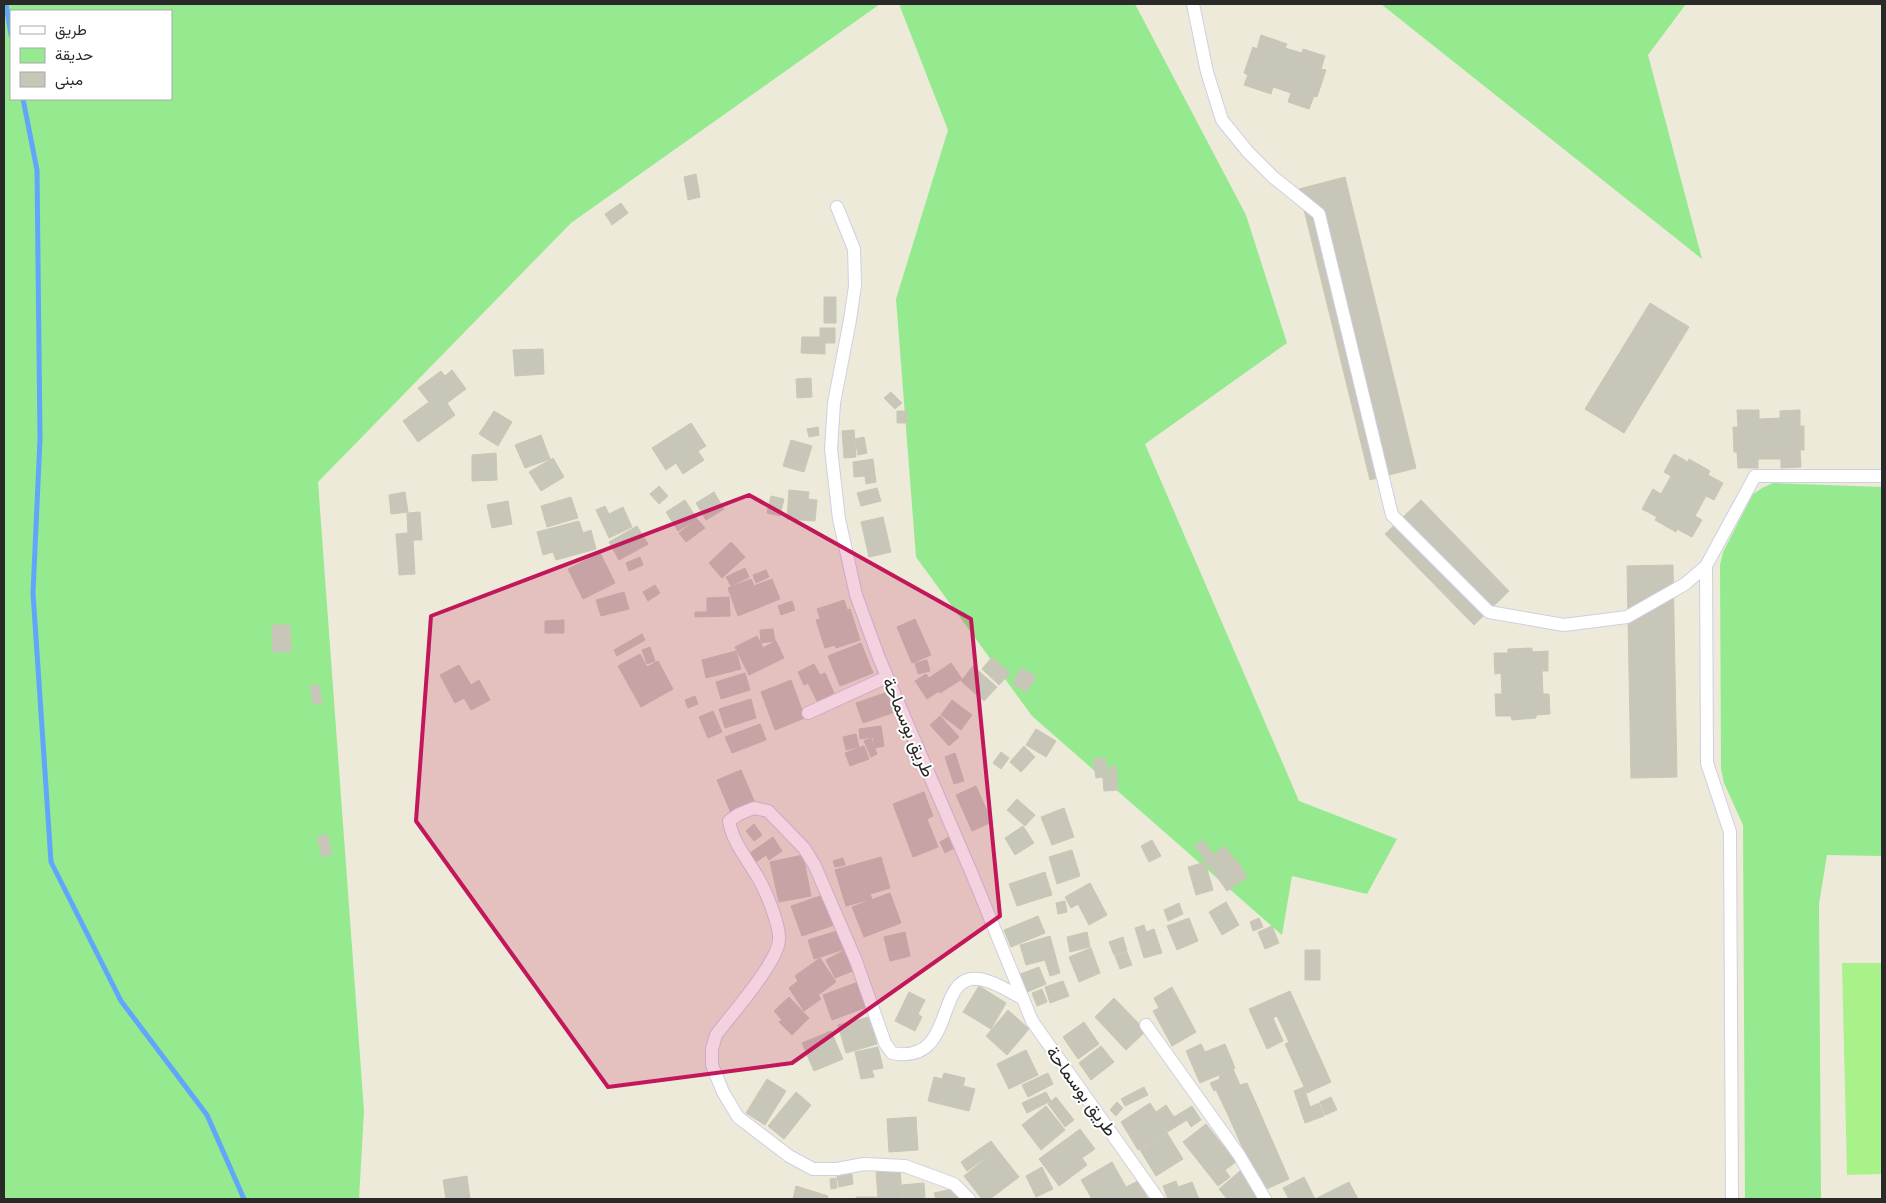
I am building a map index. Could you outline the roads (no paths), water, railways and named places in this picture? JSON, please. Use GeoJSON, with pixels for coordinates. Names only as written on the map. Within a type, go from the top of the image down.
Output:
{"type":"FeatureCollection","features":[{"type":"Feature","properties":{"kind":"street"},"geometry":{"type":"LineString","coordinates":[[1193,4],[1207,72],[1222,120],[1248,152],[1273,177],[1319,214],[1392,515],[1489,612],[1564,625],[1627,617],[1685,584],[1706,566],[1755,476],[1882,476]]}},
{"type":"Feature","properties":{"kind":"street","name":"طريق بوسماحة"},"geometry":{"type":"LineString","coordinates":[[837,208],[854,249],[855,286],[834,403],[831,449],[839,519],[856,595],[887,677],[1032,1020],[1158,1199]]}},
{"type":"Feature","properties":{"kind":"street"},"geometry":{"type":"LineString","coordinates":[[1706,566],[1707,763],[1730,832],[1732,1199]]}},
{"type":"Feature","properties":{"kind":"street"},"geometry":{"type":"LineString","coordinates":[[808,713],[887,677]]}},
{"type":"Feature","properties":{"kind":"street"},"geometry":{"type":"LineString","coordinates":[[969,1199],[954,1184],[905,1166],[864,1164],[836,1169],[813,1169],[789,1156],[738,1117],[723,1092],[712,1065],[712,1049],[716,1035],[773,960],[779,940],[776,924],[762,885],[732,834],[729,820],[754,808],[768,812],[804,848],[815,866],[856,961],[885,1043],[892,1053],[906,1055],[921,1052],[932,1040],[958,985],[971,979],[985,980],[1022,998]]}},
{"type":"Feature","properties":{"kind":"street"},"geometry":{"type":"LineString","coordinates":[[1146,1025],[1239,1156],[1265,1199]]}},
{"type":"Feature","properties":{"kind":"waterway"},"geometry":{"type":"LineString","coordinates":[[6,4],[10,29]]}},
{"type":"Feature","properties":{"kind":"waterway"},"geometry":{"type":"LineString","coordinates":[[23,100],[37,170],[40,439],[33,593],[51,862],[121,1001],[207,1115],[244,1199]]}}]}
